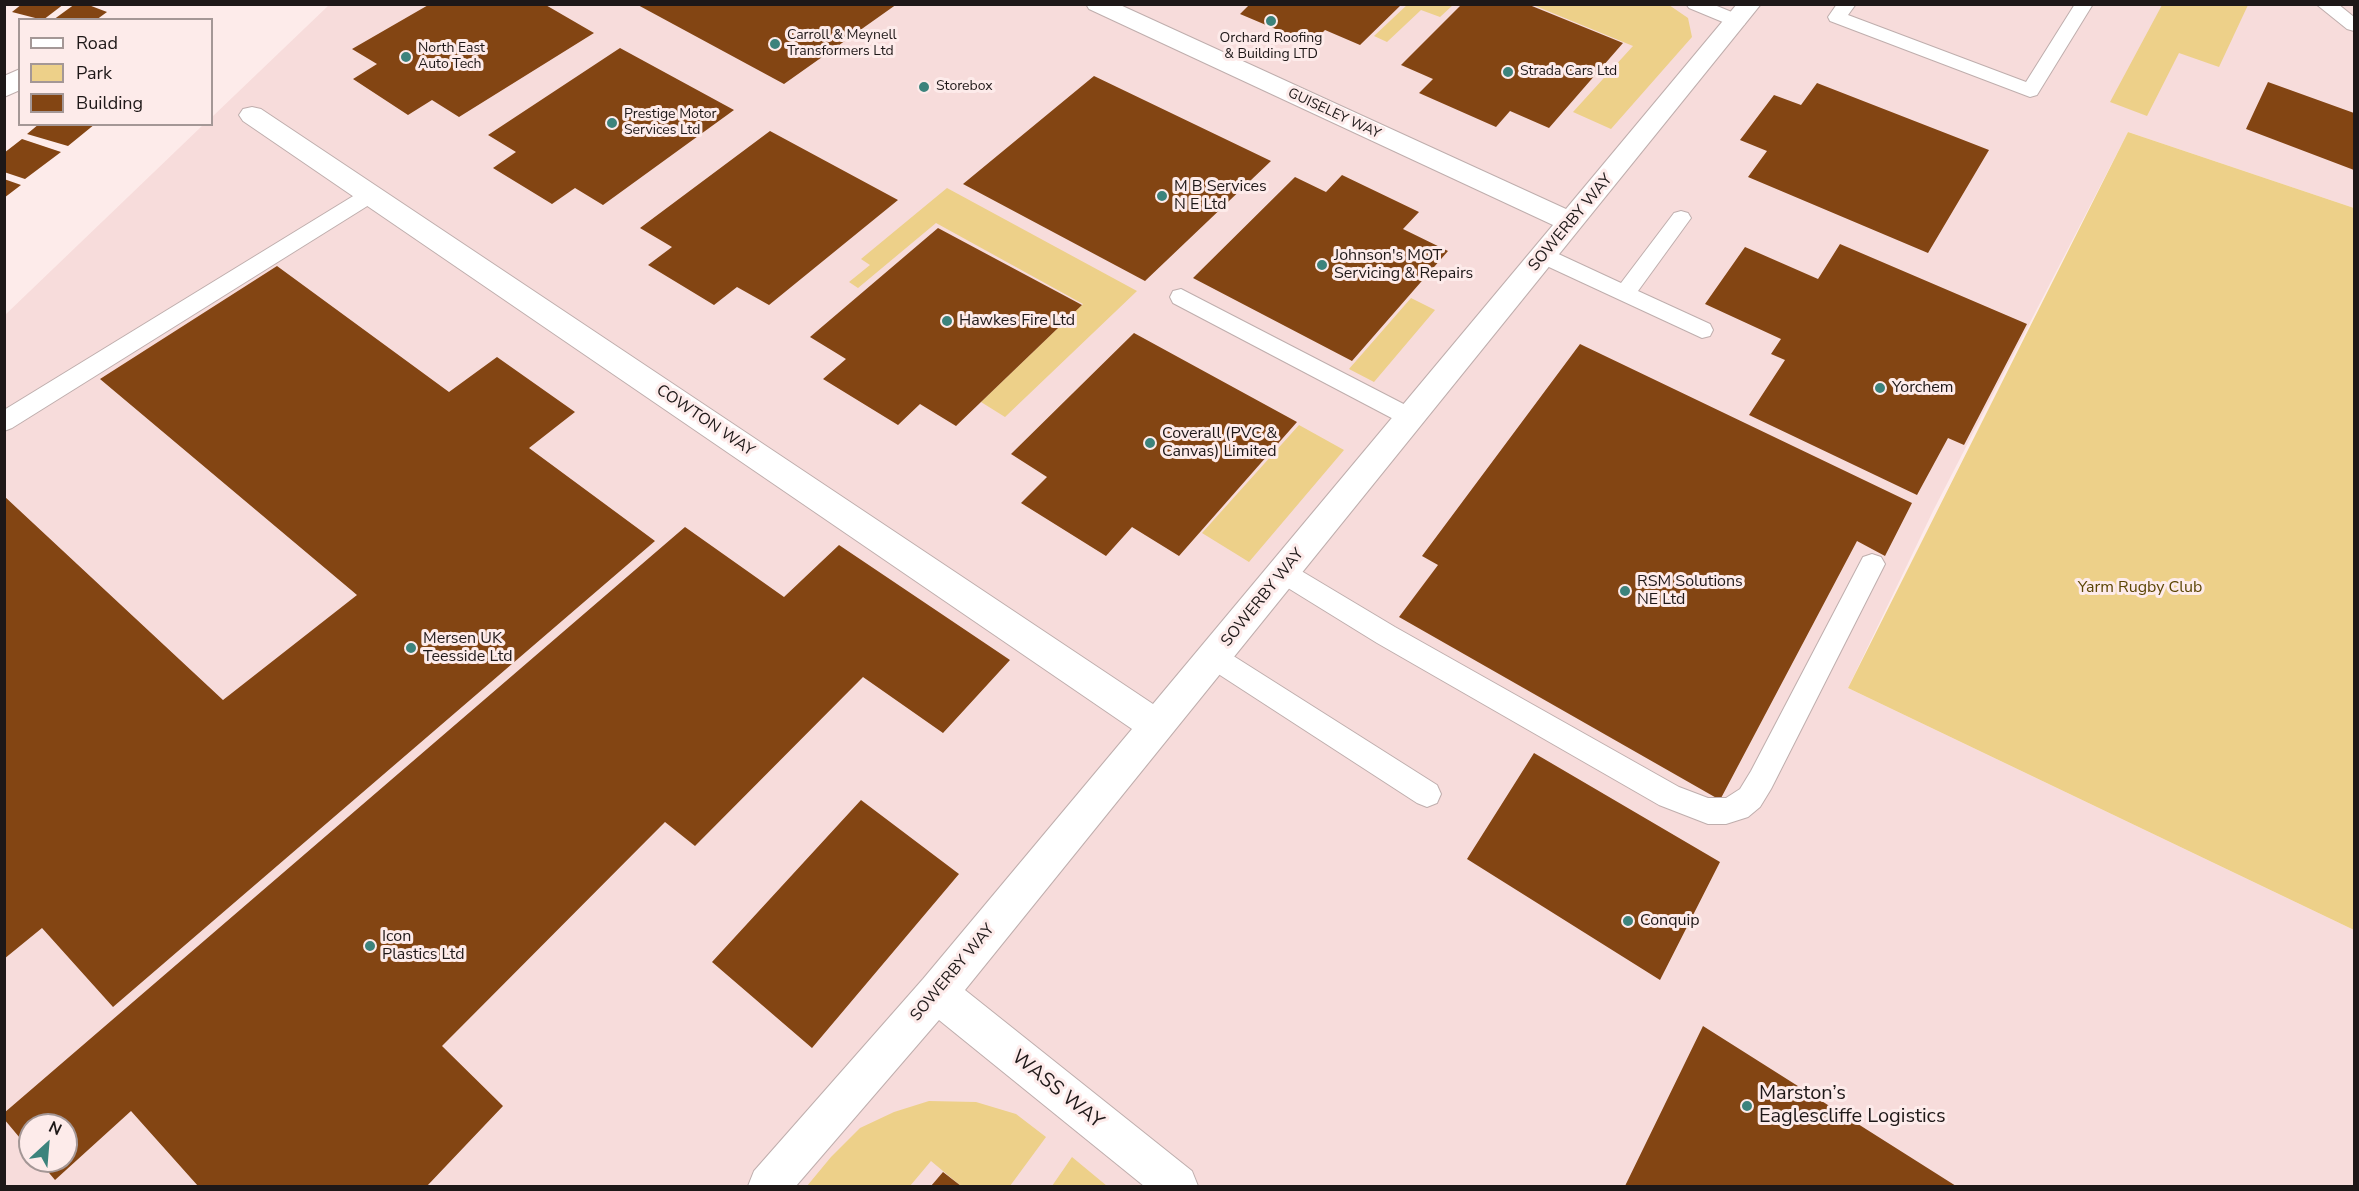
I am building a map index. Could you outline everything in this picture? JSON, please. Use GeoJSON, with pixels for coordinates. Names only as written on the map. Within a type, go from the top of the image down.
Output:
{"type":"FeatureCollection","features":[{"type":"Feature","properties":{"kind":"street","name":"GUISELEY WAY"},"geometry":{"type":"LineString","coordinates":[[1097,4],[1572,223]]}},
{"type":"Feature","properties":{"kind":"street","name":"SOWERBY WAY"},"geometry":{"type":"LineString","coordinates":[[770,1186],[937,993],[1158,727],[1743,13]]}},
{"type":"Feature","properties":{"kind":"street"},"geometry":{"type":"LineString","coordinates":[[4,89],[18,78]]}},
{"type":"Feature","properties":{"kind":"street","name":"COWTON WAY"},"geometry":{"type":"LineString","coordinates":[[252,115],[1158,727]]}},
{"type":"Feature","properties":{"kind":"street","name":"WASS WAY"},"geometry":{"type":"LineString","coordinates":[[937,993],[1177,1186]]}},
{"type":"Feature","properties":{"kind":"lane"},"geometry":{"type":"LineString","coordinates":[[1695,4],[1743,13]]}},
{"type":"Feature","properties":{"kind":"lane"},"geometry":{"type":"LineString","coordinates":[[1846,4],[1837,17],[2030,91],[2084,4]]}},
{"type":"Feature","properties":{"kind":"lane"},"geometry":{"type":"LineString","coordinates":[[2325,4],[2355,25]]}},
{"type":"Feature","properties":{"kind":"lane"},"geometry":{"type":"LineString","coordinates":[[4,422],[370,195]]}},
{"type":"Feature","properties":{"kind":"lane"},"geometry":{"type":"LineString","coordinates":[[1624,294],[1681,218]]}},
{"type":"Feature","properties":{"kind":"lane"},"geometry":{"type":"LineString","coordinates":[[1544,256],[1702,330]]}},
{"type":"Feature","properties":{"kind":"lane"},"geometry":{"type":"LineString","coordinates":[[1181,297],[1411,418]]}},
{"type":"Feature","properties":{"kind":"lane"},"geometry":{"type":"LineString","coordinates":[[1284,573],[1386,635],[1669,796],[1708,811],[1726,812],[1738,808],[1750,798],[1761,780],[1872,564]]}},
{"type":"Feature","properties":{"kind":"lane"},"geometry":{"type":"LineString","coordinates":[[1215,658],[1427,794]]}},
{"type":"Feature","properties":{"kind":"shaded area"},"geometry":{"type":"Polygon","coordinates":[[[329,5],[2354,5],[2354,208],[2128,132],[1934,509],[1848,688],[2354,930],[2354,1186],[5,1186],[5,315],[202,126],[213,126],[213,116],[329,5]]]}},
{"type":"Feature","properties":{"kind":"green space"},"geometry":{"type":"Polygon","coordinates":[[[1408,4],[1453,5],[1440,17],[1421,10],[1387,42],[1374,36],[1408,4]]]}},
{"type":"Feature","properties":{"kind":"green space"},"geometry":{"type":"Polygon","coordinates":[[[1533,5],[1669,5],[1688,18],[1692,37],[1611,129],[1573,112],[1633,46],[1533,5]]]}},
{"type":"Feature","properties":{"kind":"green space"},"geometry":{"type":"Polygon","coordinates":[[[2162,5],[2248,5],[2219,67],[2179,53],[2147,116],[2110,102],[2162,5]]]}},
{"type":"Feature","properties":{"kind":"green space","name":"Yarm Rugby Club"},"geometry":{"type":"Polygon","coordinates":[[[2128,132],[2354,208],[2354,930],[1848,688],[2128,132]]]}},
{"type":"Feature","properties":{"kind":"green space"},"geometry":{"type":"Polygon","coordinates":[[[947,188],[1137,291],[1005,417],[981,402],[1083,304],[936,223],[858,288],[849,282],[870,265],[861,259],[947,188]]]}},
{"type":"Feature","properties":{"kind":"green space"},"geometry":{"type":"Polygon","coordinates":[[[1411,298],[1435,310],[1374,382],[1349,369],[1411,298]]]}},
{"type":"Feature","properties":{"kind":"green space"},"geometry":{"type":"Polygon","coordinates":[[[1299,425],[1344,450],[1249,562],[1202,533],[1299,425]]]}},
{"type":"Feature","properties":{"kind":"green space"},"geometry":{"type":"Polygon","coordinates":[[[929,1101],[976,1102],[1016,1114],[1046,1137],[1010,1186],[961,1186],[931,1161],[910,1186],[807,1186],[831,1157],[860,1128],[894,1112],[929,1101]]]}},
{"type":"Feature","properties":{"kind":"green space"},"geometry":{"type":"Polygon","coordinates":[[[1072,1157],[1107,1186],[1052,1186],[1072,1157]]]}},
{"type":"Feature","properties":{"kind":"building"},"geometry":{"type":"Polygon","coordinates":[[[22,4],[64,4],[46,18],[35,18],[12,12],[22,4]]]}},
{"type":"Feature","properties":{"kind":"building"},"geometry":{"type":"Polygon","coordinates":[[[75,4],[86,4],[107,12],[99,18],[56,18],[75,4]]]}},
{"type":"Feature","properties":{"kind":"building"},"geometry":{"type":"Polygon","coordinates":[[[430,4],[544,4],[594,33],[459,117],[432,100],[408,115],[353,79],[377,64],[352,49],[430,4]]]}},
{"type":"Feature","properties":{"kind":"building","name":"Carroll & Meynell Transformers Ltd"},"geometry":{"type":"Polygon","coordinates":[[[636,4],[897,4],[784,84],[636,4]]]}},
{"type":"Feature","properties":{"kind":"building"},"geometry":{"type":"Polygon","coordinates":[[[1250,4],[1402,4],[1360,45],[1325,30],[1311,44],[1240,14],[1250,4]]]}},
{"type":"Feature","properties":{"kind":"building","name":"Strada Cars Ltd"},"geometry":{"type":"Polygon","coordinates":[[[1462,4],[1527,4],[1623,43],[1549,128],[1510,111],[1496,127],[1419,93],[1433,79],[1401,65],[1462,4]]]}},
{"type":"Feature","properties":{"kind":"building","name":"Prestige Motor Services Ltd"},"geometry":{"type":"Polygon","coordinates":[[[620,48],[734,110],[603,205],[575,188],[552,204],[493,168],[516,152],[488,135],[620,48]]]}},
{"type":"Feature","properties":{"kind":"building"},"geometry":{"type":"Polygon","coordinates":[[[1094,76],[1271,161],[1145,281],[963,184],[1094,76]]]}},
{"type":"Feature","properties":{"kind":"building"},"geometry":{"type":"Polygon","coordinates":[[[2268,82],[2354,113],[2354,170],[2246,129],[2268,82]]]}},
{"type":"Feature","properties":{"kind":"building"},"geometry":{"type":"Polygon","coordinates":[[[1817,83],[1989,150],[1928,253],[1748,177],[1767,151],[1740,140],[1774,95],[1801,105],[1817,83]]]}},
{"type":"Feature","properties":{"kind":"building"},"geometry":{"type":"Polygon","coordinates":[[[37,126],[93,126],[68,146],[27,134],[37,126]]]}},
{"type":"Feature","properties":{"kind":"building"},"geometry":{"type":"Polygon","coordinates":[[[770,131],[898,200],[769,305],[737,287],[714,305],[648,265],[672,247],[640,228],[770,131]]]}},
{"type":"Feature","properties":{"kind":"building"},"geometry":{"type":"Polygon","coordinates":[[[22,139],[61,152],[25,179],[4,172],[4,153],[22,139]]]}},
{"type":"Feature","properties":{"kind":"building","name":"Johnson's MOT Servicing & Repairs"},"geometry":{"type":"Polygon","coordinates":[[[1342,175],[1419,212],[1403,229],[1448,251],[1352,361],[1193,278],[1295,177],[1326,192],[1342,175]]]}},
{"type":"Feature","properties":{"kind":"building"},"geometry":{"type":"Polygon","coordinates":[[[4,179],[21,185],[4,198],[4,179]]]}},
{"type":"Feature","properties":{"kind":"building","name":"Hawkes Fire Ltd"},"geometry":{"type":"Polygon","coordinates":[[[938,228],[1082,305],[956,426],[920,404],[898,425],[823,379],[846,359],[810,337],[938,228]]]}},
{"type":"Feature","properties":{"kind":"building","name":"Yorchem"},"geometry":{"type":"Polygon","coordinates":[[[1840,244],[2027,324],[1964,445],[1948,438],[1917,495],[1749,415],[1785,360],[1771,354],[1781,339],[1705,304],[1745,247],[1818,279],[1840,244]]]}},
{"type":"Feature","properties":{"kind":"building","name":"Mersen UK Teesside Ltd"},"geometry":{"type":"Polygon","coordinates":[[[277,266],[449,392],[497,357],[575,412],[529,448],[655,541],[113,1007],[42,928],[4,959],[4,496],[223,700],[357,595],[100,379],[277,266]]]}},
{"type":"Feature","properties":{"kind":"building","name":"Coverall (PVC & Canvas) Limited"},"geometry":{"type":"Polygon","coordinates":[[[1134,333],[1297,422],[1179,556],[1132,527],[1106,556],[1021,503],[1047,477],[1011,454],[1134,333]]]}},
{"type":"Feature","properties":{"kind":"building","name":"RSM Solutions NE Ltd"},"geometry":{"type":"Polygon","coordinates":[[[1580,344],[1912,503],[1885,556],[1857,541],[1720,800],[1399,617],[1438,565],[1422,556],[1580,344]]]}},
{"type":"Feature","properties":{"kind":"building","name":"Icon Plastics Ltd"},"geometry":{"type":"Polygon","coordinates":[[[685,527],[784,597],[839,545],[1010,660],[943,733],[863,677],[695,846],[665,822],[442,1046],[503,1106],[427,1186],[198,1186],[131,1111],[78,1159],[78,1113],[18,1113],[18,1136],[4,1119],[4,1113],[685,527]]]}},
{"type":"Feature","properties":{"kind":"building","name":"Conquip"},"geometry":{"type":"Polygon","coordinates":[[[1534,753],[1720,862],[1660,980],[1467,859],[1534,753]]]}},
{"type":"Feature","properties":{"kind":"building"},"geometry":{"type":"Polygon","coordinates":[[[861,800],[959,874],[812,1048],[712,962],[861,800]]]}},
{"type":"Feature","properties":{"kind":"building","name":"Marston’s Eaglescliffe Logistics"},"geometry":{"type":"Polygon","coordinates":[[[1703,1026],[1956,1186],[1625,1186],[1703,1026]]]}},
{"type":"Feature","properties":{"kind":"building"},"geometry":{"type":"Polygon","coordinates":[[[943,1172],[961,1186],[931,1186],[943,1172]]]}},
{"type":"Feature","properties":{"kind":"building","name":"Icon Plastics Ltd"},"geometry":{"type":"Polygon","coordinates":[[[49,1173],[63,1173],[55,1180],[49,1173]]]}},
{"type":"Feature","properties":{"kind":"place","name":"Orchard Roofing & Building LTD"},"geometry":{"type":"Point","coordinates":[1271,21]}},
{"type":"Feature","properties":{"kind":"place","name":"Carroll & Meynell Transformers Ltd"},"geometry":{"type":"Point","coordinates":[775,44]}},
{"type":"Feature","properties":{"kind":"place","name":"North East Auto Tech"},"geometry":{"type":"Point","coordinates":[406,57]}},
{"type":"Feature","properties":{"kind":"place","name":"Strada Cars Ltd"},"geometry":{"type":"Point","coordinates":[1508,72]}},
{"type":"Feature","properties":{"kind":"place","name":"Storebox"},"geometry":{"type":"Point","coordinates":[924,87]}},
{"type":"Feature","properties":{"kind":"place","name":"Prestige Motor Services Ltd"},"geometry":{"type":"Point","coordinates":[612,123]}},
{"type":"Feature","properties":{"kind":"place","name":"M B Services N E Ltd"},"geometry":{"type":"Point","coordinates":[1162,196]}},
{"type":"Feature","properties":{"kind":"place","name":"Johnson's MOT Servicing & Repairs"},"geometry":{"type":"Point","coordinates":[1322,265]}},
{"type":"Feature","properties":{"kind":"place","name":"Hawkes Fire Ltd"},"geometry":{"type":"Point","coordinates":[947,321]}},
{"type":"Feature","properties":{"kind":"place","name":"Yorchem"},"geometry":{"type":"Point","coordinates":[1880,388]}},
{"type":"Feature","properties":{"kind":"place","name":"Coverall (PVC & Canvas) Limited"},"geometry":{"type":"Point","coordinates":[1150,443]}},
{"type":"Feature","properties":{"kind":"place","name":"RSM Solutions NE Ltd"},"geometry":{"type":"Point","coordinates":[1625,591]}},
{"type":"Feature","properties":{"kind":"place","name":"Mersen UK Teesside Ltd"},"geometry":{"type":"Point","coordinates":[411,648]}},
{"type":"Feature","properties":{"kind":"place","name":"Conquip"},"geometry":{"type":"Point","coordinates":[1628,921]}},
{"type":"Feature","properties":{"kind":"place","name":"Icon Plastics Ltd"},"geometry":{"type":"Point","coordinates":[370,946]}},
{"type":"Feature","properties":{"kind":"place","name":"Marston’s Eaglescliffe Logistics"},"geometry":{"type":"Point","coordinates":[1747,1106]}}]}
